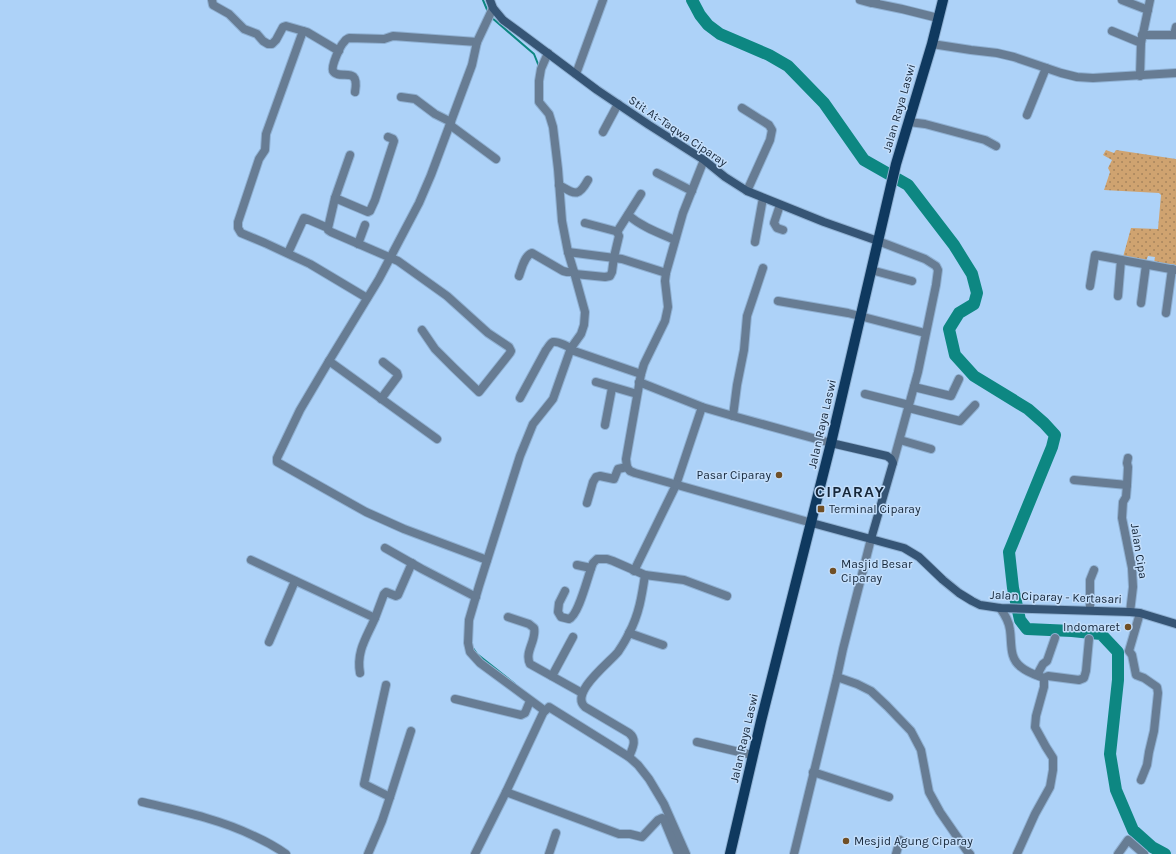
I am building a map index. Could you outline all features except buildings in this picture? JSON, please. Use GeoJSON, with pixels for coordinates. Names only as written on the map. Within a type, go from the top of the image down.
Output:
{"type":"FeatureCollection","features":[{"type":"Feature","properties":{"kind":"main road","name":"Jalan Raya Laswi"},"geometry":{"type":"LineString","coordinates":[[730,854],[752,755],[812,523],[888,196],[908,122],[932,44],[943,0]]}},
{"type":"Feature","properties":{"kind":"main road","name":"Stit At-Taqwa Ciparay"},"geometry":{"type":"LineString","coordinates":[[492,4],[503,20],[576,74],[649,125],[704,160],[725,177],[747,191],[824,222],[878,241]]}},
{"type":"Feature","properties":{"kind":"main road"},"geometry":{"type":"LineString","coordinates":[[831,443],[887,456],[893,463],[871,539]]}},
{"type":"Feature","properties":{"kind":"main road","name":"Jalan Ciparay - Kertasari"},"geometry":{"type":"LineString","coordinates":[[812,523],[904,548],[919,557],[959,593],[972,602],[980,605],[1002,608],[1130,612],[1140,613],[1176,624]]}},
{"type":"Feature","properties":{"kind":"street"},"geometry":{"type":"LineString","coordinates":[[212,0],[213,5],[229,14],[244,28],[258,34],[266,43],[270,44],[276,40],[285,26],[303,31],[339,51]]}},
{"type":"Feature","properties":{"kind":"street"},"geometry":{"type":"LineString","coordinates":[[576,74],[603,0]]}},
{"type":"Feature","properties":{"kind":"street"},"geometry":{"type":"LineString","coordinates":[[860,0],[875,2],[938,18]]}},
{"type":"Feature","properties":{"kind":"street"},"geometry":{"type":"LineString","coordinates":[[1122,0],[1148,10]]}},
{"type":"Feature","properties":{"kind":"street"},"geometry":{"type":"LineString","coordinates":[[1140,76],[1142,39],[1150,0]]}},
{"type":"Feature","properties":{"kind":"street"},"geometry":{"type":"LineString","coordinates":[[487,560],[379,518],[277,462],[277,458],[300,410],[390,258],[419,203],[472,65],[477,42],[492,4]]}},
{"type":"Feature","properties":{"kind":"street"},"geometry":{"type":"LineString","coordinates":[[1112,31],[1142,39],[1175,35],[1176,27]]}},
{"type":"Feature","properties":{"kind":"street"},"geometry":{"type":"LineString","coordinates":[[303,31],[266,134],[265,150],[259,159],[237,224],[242,233],[316,267],[367,298]]}},
{"type":"Feature","properties":{"kind":"street"},"geometry":{"type":"LineString","coordinates":[[355,92],[357,81],[355,78],[347,74],[337,73],[334,71],[333,66],[344,41],[349,38],[384,39],[393,36],[477,42]]}},
{"type":"Feature","properties":{"kind":"street"},"geometry":{"type":"LineString","coordinates":[[932,44],[997,53],[1077,77],[1093,78],[1176,73]]}},
{"type":"Feature","properties":{"kind":"street"},"geometry":{"type":"LineString","coordinates":[[546,710],[530,701],[480,663],[470,652],[468,643],[468,627],[487,560],[522,450],[534,422],[553,399],[571,348],[582,334],[584,325],[585,312],[572,272],[562,221],[553,127],[549,114],[539,102],[538,81],[541,69],[548,53]]}},
{"type":"Feature","properties":{"kind":"street"},"geometry":{"type":"LineString","coordinates":[[1026,116],[1046,68]]}},
{"type":"Feature","properties":{"kind":"street"},"geometry":{"type":"LineString","coordinates":[[401,97],[415,99],[450,123],[496,159]]}},
{"type":"Feature","properties":{"kind":"street"},"geometry":{"type":"LineString","coordinates":[[603,132],[618,104]]}},
{"type":"Feature","properties":{"kind":"street"},"geometry":{"type":"LineString","coordinates":[[742,108],[769,125],[772,130],[770,140],[747,191]]}},
{"type":"Feature","properties":{"kind":"street"},"geometry":{"type":"LineString","coordinates":[[908,122],[925,124],[985,140],[996,146]]}},
{"type":"Feature","properties":{"kind":"street"},"geometry":{"type":"LineString","coordinates":[[335,198],[368,212],[370,211],[394,141],[388,137]]}},
{"type":"Feature","properties":{"kind":"street"},"geometry":{"type":"LineString","coordinates":[[328,228],[335,198],[350,155]]}},
{"type":"Feature","properties":{"kind":"street"},"geometry":{"type":"LineString","coordinates":[[704,160],[683,213],[666,273],[665,281],[668,307],[665,321],[644,364],[640,378],[626,459],[626,467],[635,473],[812,523]]}},
{"type":"Feature","properties":{"kind":"street"},"geometry":{"type":"LineString","coordinates":[[656,173],[692,191]]}},
{"type":"Feature","properties":{"kind":"street"},"geometry":{"type":"LineString","coordinates":[[559,185],[574,193],[577,193],[581,191],[588,180]]}},
{"type":"Feature","properties":{"kind":"street"},"geometry":{"type":"LineString","coordinates":[[519,276],[525,259],[532,253],[572,272],[586,276],[610,276],[618,240],[618,232],[641,194]]}},
{"type":"Feature","properties":{"kind":"street"},"geometry":{"type":"LineString","coordinates":[[755,242],[764,198]]}},
{"type":"Feature","properties":{"kind":"street"},"geometry":{"type":"LineString","coordinates":[[780,204],[774,223],[777,228],[783,230]]}},
{"type":"Feature","properties":{"kind":"street"},"geometry":{"type":"LineString","coordinates":[[628,215],[636,222],[653,231],[676,240]]}},
{"type":"Feature","properties":{"kind":"street"},"geometry":{"type":"LineString","coordinates":[[288,253],[304,218],[328,228],[331,232],[398,261],[447,296],[488,332],[509,347],[511,351],[479,392],[435,349],[422,330]]}},
{"type":"Feature","properties":{"kind":"street"},"geometry":{"type":"LineString","coordinates":[[585,223],[618,232]]}},
{"type":"Feature","properties":{"kind":"street"},"geometry":{"type":"LineString","coordinates":[[358,244],[364,225]]}},
{"type":"Feature","properties":{"kind":"street"},"geometry":{"type":"LineString","coordinates":[[878,241],[914,254],[936,266],[938,270],[914,387],[893,463]]}},
{"type":"Feature","properties":{"kind":"street"},"geometry":{"type":"LineString","coordinates":[[568,252],[622,258],[666,273]]}},
{"type":"Feature","properties":{"kind":"street"},"geometry":{"type":"LineString","coordinates":[[1090,286],[1096,255],[1174,270],[1166,313]]}},
{"type":"Feature","properties":{"kind":"street"},"geometry":{"type":"LineString","coordinates":[[1118,296],[1121,260]]}},
{"type":"Feature","properties":{"kind":"street"},"geometry":{"type":"LineString","coordinates":[[1141,303],[1146,265]]}},
{"type":"Feature","properties":{"kind":"street"},"geometry":{"type":"LineString","coordinates":[[733,416],[744,350],[747,316],[763,268]]}},
{"type":"Feature","properties":{"kind":"street"},"geometry":{"type":"LineString","coordinates":[[871,270],[912,281]]}},
{"type":"Feature","properties":{"kind":"street"},"geometry":{"type":"LineString","coordinates":[[778,301],[848,313],[925,333]]}},
{"type":"Feature","properties":{"kind":"street"},"geometry":{"type":"LineString","coordinates":[[520,398],[551,344],[556,342],[640,378],[702,407],[831,443]]}},
{"type":"Feature","properties":{"kind":"street"},"geometry":{"type":"LineString","coordinates":[[329,361],[437,439]]}},
{"type":"Feature","properties":{"kind":"street"},"geometry":{"type":"LineString","coordinates":[[381,399],[398,376],[397,373],[383,362]]}},
{"type":"Feature","properties":{"kind":"street"},"geometry":{"type":"LineString","coordinates":[[914,387],[952,396],[959,379]]}},
{"type":"Feature","properties":{"kind":"street"},"geometry":{"type":"LineString","coordinates":[[596,382],[612,388],[637,394]]}},
{"type":"Feature","properties":{"kind":"street"},"geometry":{"type":"LineString","coordinates":[[605,425],[612,388]]}},
{"type":"Feature","properties":{"kind":"street"},"geometry":{"type":"LineString","coordinates":[[866,394],[960,421],[975,405]]}},
{"type":"Feature","properties":{"kind":"street"},"geometry":{"type":"LineString","coordinates":[[634,570],[676,485],[702,407]]}},
{"type":"Feature","properties":{"kind":"street"},"geometry":{"type":"LineString","coordinates":[[900,440],[931,449]]}},
{"type":"Feature","properties":{"kind":"street"},"geometry":{"type":"LineString","coordinates":[[1074,480],[1127,485],[1128,458]]}},
{"type":"Feature","properties":{"kind":"street"},"geometry":{"type":"LineString","coordinates":[[587,503],[596,477],[600,476],[614,479],[618,469],[626,467]]}},
{"type":"Feature","properties":{"kind":"street","name":"Jalan Cipa"},"geometry":{"type":"LineString","coordinates":[[1127,485],[1126,497],[1123,502],[1122,518],[1132,568],[1133,586],[1130,612]]}},
{"type":"Feature","properties":{"kind":"street"},"geometry":{"type":"LineString","coordinates":[[794,854],[837,677],[844,641],[871,539]]}},
{"type":"Feature","properties":{"kind":"street"},"geometry":{"type":"LineString","coordinates":[[385,548],[476,597]]}},
{"type":"Feature","properties":{"kind":"street"},"geometry":{"type":"LineString","coordinates":[[565,591],[559,603],[558,612],[561,617],[569,619],[578,608],[591,568],[596,560],[602,558],[613,561],[645,575],[684,580],[727,596]]}},
{"type":"Feature","properties":{"kind":"street"},"geometry":{"type":"LineString","coordinates":[[251,560],[375,618]]}},
{"type":"Feature","properties":{"kind":"street"},"geometry":{"type":"LineString","coordinates":[[360,673],[358,662],[360,653],[384,593],[386,592],[398,595],[412,563]]}},
{"type":"Feature","properties":{"kind":"street"},"geometry":{"type":"LineString","coordinates":[[577,565],[591,568]]}},
{"type":"Feature","properties":{"kind":"street"},"geometry":{"type":"LineString","coordinates":[[1090,610],[1090,580],[1094,570]]}},
{"type":"Feature","properties":{"kind":"street"},"geometry":{"type":"LineString","coordinates":[[629,757],[634,743],[633,736],[583,706],[580,701],[582,693],[594,676],[618,652],[629,633],[640,606],[645,575]]}},
{"type":"Feature","properties":{"kind":"street"},"geometry":{"type":"LineString","coordinates":[[269,642],[295,581]]}},
{"type":"Feature","properties":{"kind":"street"},"geometry":{"type":"LineString","coordinates":[[1002,608],[1007,618],[1010,630],[1012,654],[1016,662],[1022,668],[1041,677],[1048,676],[1079,680],[1084,678],[1089,639]]}},
{"type":"Feature","properties":{"kind":"street"},"geometry":{"type":"LineString","coordinates":[[1140,613],[1129,651],[1132,655],[1136,675],[1157,686],[1158,693],[1154,731],[1147,765],[1141,780]]}},
{"type":"Feature","properties":{"kind":"street"},"geometry":{"type":"LineString","coordinates":[[508,617],[533,626],[535,629],[535,634],[528,654],[528,662],[534,667],[582,693]]}},
{"type":"Feature","properties":{"kind":"street"},"geometry":{"type":"LineString","coordinates":[[629,633],[662,645]]}},
{"type":"Feature","properties":{"kind":"street"},"geometry":{"type":"LineString","coordinates":[[552,676],[573,637]]}},
{"type":"Feature","properties":{"kind":"street"},"geometry":{"type":"LineString","coordinates":[[1017,854],[1035,814],[1050,787],[1053,770],[1054,758],[1035,728],[1036,716],[1044,687],[1041,677],[1043,664],[1055,638]]}},
{"type":"Feature","properties":{"kind":"street"},"geometry":{"type":"LineString","coordinates":[[837,677],[871,691],[911,731],[921,750],[929,792],[940,812],[970,854]]}},
{"type":"Feature","properties":{"kind":"street"},"geometry":{"type":"LineString","coordinates":[[386,685],[364,784],[390,797]]}},
{"type":"Feature","properties":{"kind":"street"},"geometry":{"type":"LineString","coordinates":[[455,698],[521,715],[525,713],[530,701]]}},
{"type":"Feature","properties":{"kind":"street"},"geometry":{"type":"LineString","coordinates":[[475,854],[548,707],[629,757],[638,765],[658,794],[667,818],[676,853]]}},
{"type":"Feature","properties":{"kind":"street"},"geometry":{"type":"LineString","coordinates":[[368,854],[390,797],[411,731]]}},
{"type":"Feature","properties":{"kind":"street"},"geometry":{"type":"LineString","coordinates":[[697,742],[752,755]]}},
{"type":"Feature","properties":{"kind":"street"},"geometry":{"type":"LineString","coordinates":[[813,772],[889,797]]}},
{"type":"Feature","properties":{"kind":"street"},"geometry":{"type":"LineString","coordinates":[[506,792],[619,834],[630,834],[642,837],[658,820],[667,818]]}},
{"type":"Feature","properties":{"kind":"street"},"geometry":{"type":"LineString","coordinates":[[142,802],[180,811],[236,828],[254,836],[286,854]]}},
{"type":"Feature","properties":{"kind":"street"},"geometry":{"type":"LineString","coordinates":[[667,818],[686,854]]}},
{"type":"Feature","properties":{"kind":"street"},"geometry":{"type":"LineString","coordinates":[[549,854],[556,833]]}},
{"type":"Feature","properties":{"kind":"street"},"geometry":{"type":"LineString","coordinates":[[896,854],[900,840]]}},
{"type":"Feature","properties":{"kind":"street"},"geometry":{"type":"LineString","coordinates":[[1118,854],[1128,840],[1144,854]]}},
{"type":"Feature","properties":{"kind":"shaded area"},"geometry":{"type":"Polygon","coordinates":[[[1106,150],[1114,153],[1116,150],[1176,159],[1176,266],[1154,263],[1155,257],[1148,256],[1146,261],[1123,257],[1131,228],[1158,229],[1161,195],[1159,193],[1104,190],[1110,172],[1108,168],[1112,160],[1103,155],[1106,150]]]}},
{"type":"Feature","properties":{"kind":"waterway"},"geometry":{"type":"LineString","coordinates":[[483,0],[488,12]]}},
{"type":"Feature","properties":{"kind":"waterway"},"geometry":{"type":"LineString","coordinates":[[692,0],[700,15],[708,25],[720,34],[769,55],[788,66],[824,103],[864,160],[908,185],[954,245],[972,274],[977,293],[974,304],[959,313],[949,329],[955,355],[974,376],[1028,409],[1055,435],[1052,447],[1009,552],[1013,588],[1020,620],[1027,629],[1101,634],[1118,652],[1118,680],[1110,754],[1116,790],[1133,830],[1152,847],[1165,854]]}},
{"type":"Feature","properties":{"kind":"waterway"},"geometry":{"type":"LineString","coordinates":[[491,17],[534,54],[538,68]]}},
{"type":"Feature","properties":{"kind":"waterway"},"geometry":{"type":"LineString","coordinates":[[473,648],[477,654],[515,684]]}},
{"type":"Feature","properties":{"kind":"place","name":"Pasar Ciparay"},"geometry":{"type":"Point","coordinates":[779,475]}},
{"type":"Feature","properties":{"kind":"place","name":"Terminal Ciparay"},"geometry":{"type":"Point","coordinates":[821,509]}},
{"type":"Feature","properties":{"kind":"place","name":"Masjid Besar Ciparay"},"geometry":{"type":"Point","coordinates":[833,571]}},
{"type":"Feature","properties":{"kind":"place","name":"Indomaret"},"geometry":{"type":"Point","coordinates":[1128,627]}},
{"type":"Feature","properties":{"kind":"place","name":"Mesjid Agung Ciparay"},"geometry":{"type":"Point","coordinates":[846,841]}},
{"type":"Feature","properties":{"kind":"district","name":"CIPARAY"},"geometry":{"type":"Point","coordinates":[850,491]}}]}
